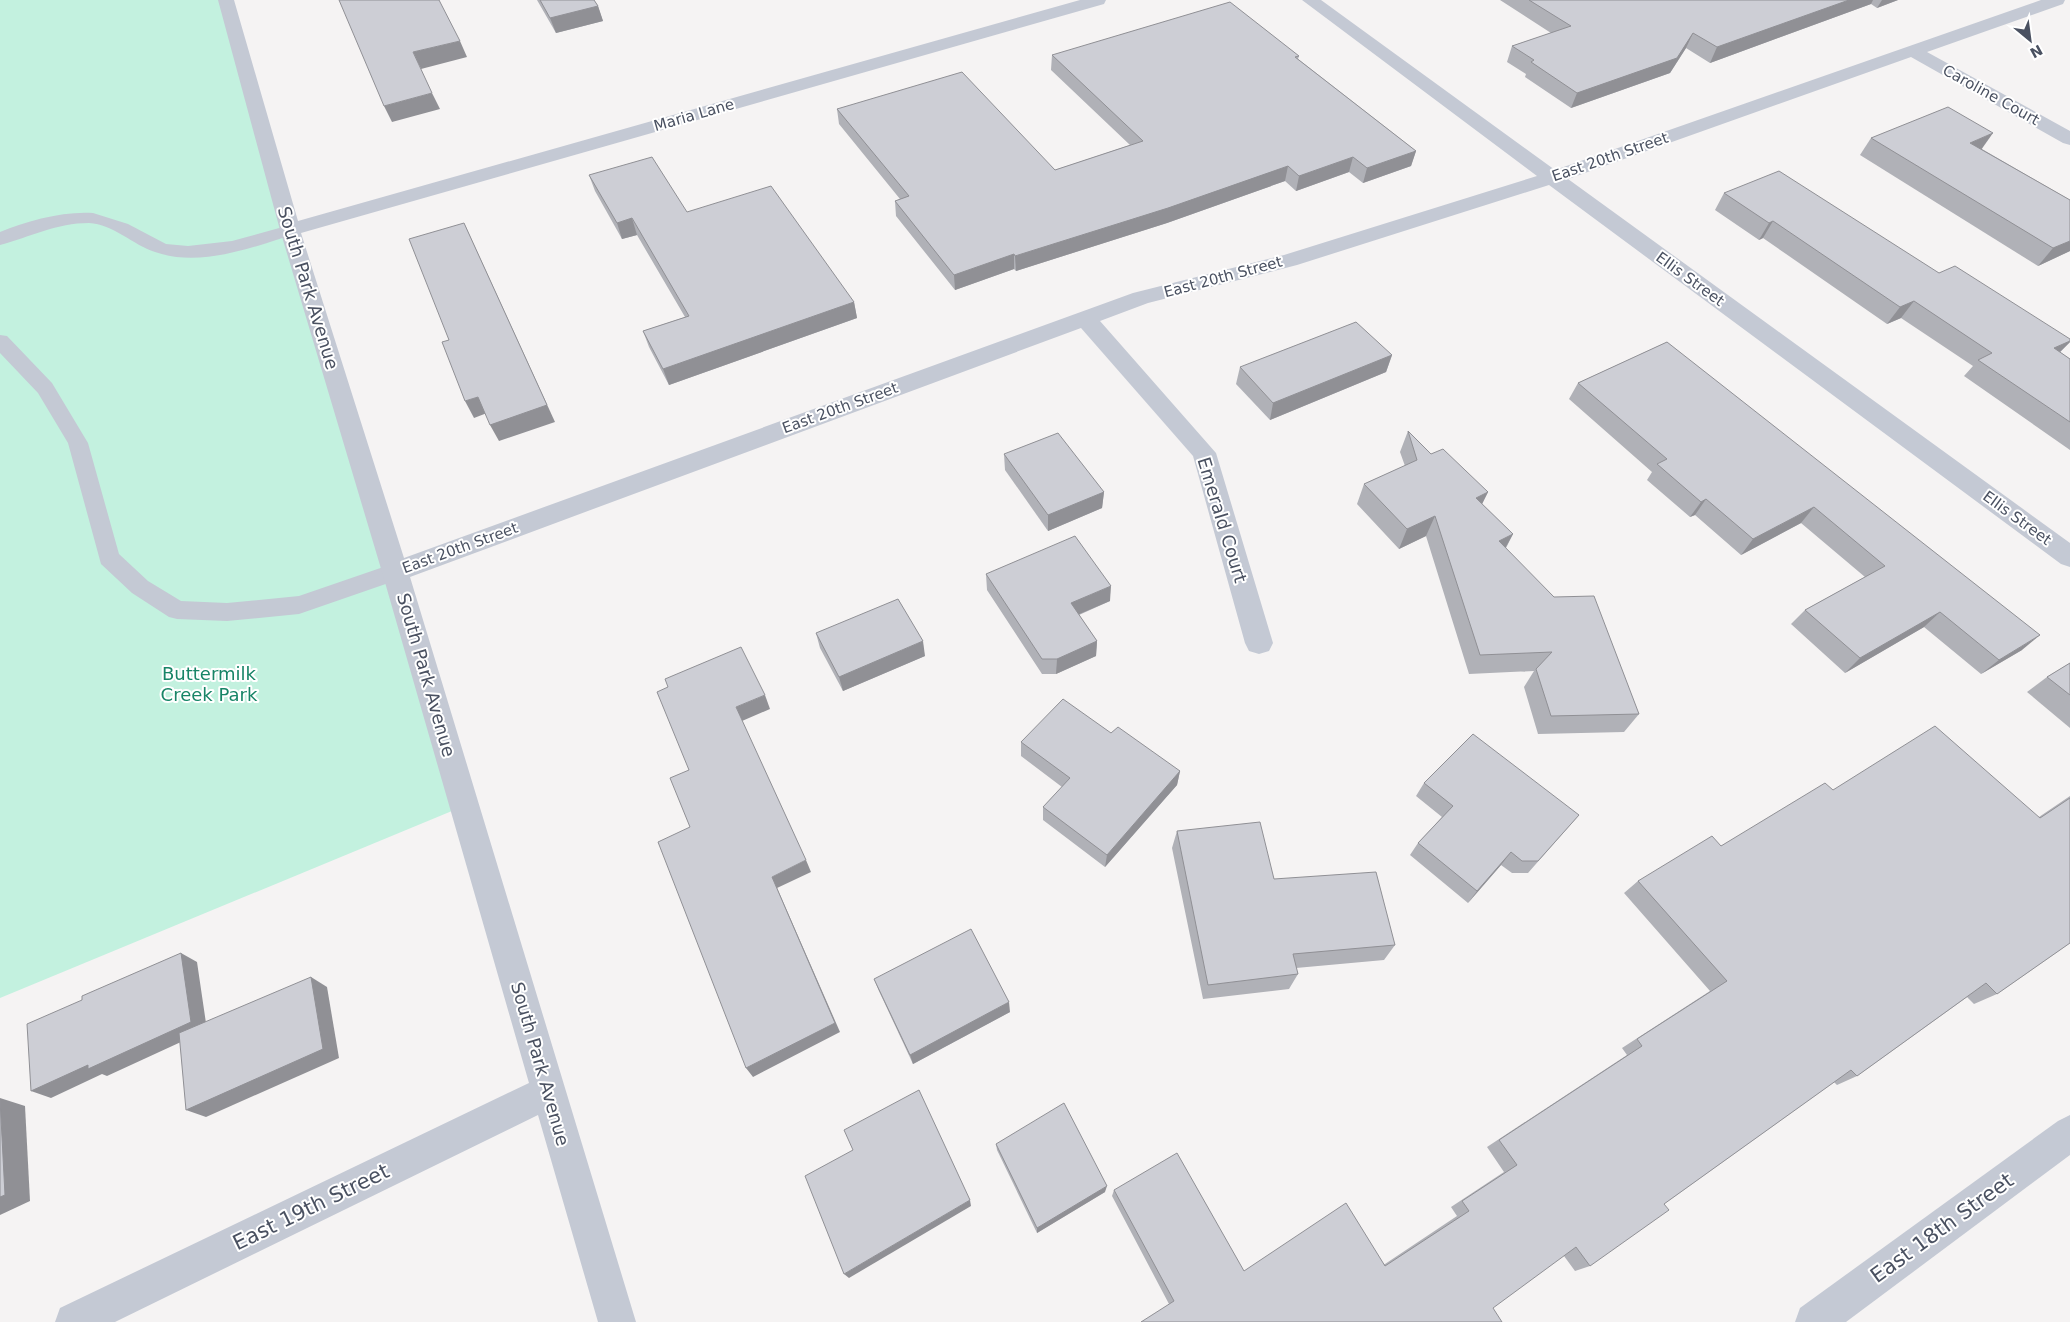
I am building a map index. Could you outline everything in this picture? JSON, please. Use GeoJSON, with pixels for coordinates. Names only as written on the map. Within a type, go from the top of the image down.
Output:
{"type":"FeatureCollection","features":[{"type":"Feature","properties":{"kind":"street","name":"South Park Avenue"},"geometry":{"type":"LineString","coordinates":[[226,0],[290,230],[395,572],[617,1322]]}},
{"type":"Feature","properties":{"kind":"street","name":"Maria Lane"},"geometry":{"type":"LineString","coordinates":[[290,230],[1098,0]]}},
{"type":"Feature","properties":{"kind":"street","name":"Ellis Street"},"geometry":{"type":"LineString","coordinates":[[1310,0],[2070,557]]}},
{"type":"Feature","properties":{"kind":"street","name":"East 20th Street"},"geometry":{"type":"LineString","coordinates":[[395,572],[1141,298],[1290,260],[1552,178],[2056,0]]}},
{"type":"Feature","properties":{"kind":"street","name":"Caroline Court"},"geometry":{"type":"LineString","coordinates":[[1912,51],[2070,139]]}},
{"type":"Feature","properties":{"kind":"street","name":"Emerald Court"},"geometry":{"type":"LineString","coordinates":[[1086,318],[1204,453],[1259,643]]}},
{"type":"Feature","properties":{"kind":"street","name":"East 19th Street"},"geometry":{"type":"LineString","coordinates":[[74,1322],[549,1092]]}},
{"type":"Feature","properties":{"kind":"street","name":"East 18th Street"},"geometry":{"type":"LineString","coordinates":[[1814,1322],[2068,1140]]}},
{"type":"Feature","properties":{"kind":"lane"},"geometry":{"type":"LineString","coordinates":[[0,217],[5,236],[38,226],[90,218],[122,228],[152,245],[173,251],[220,248],[290,230]]}},
{"type":"Feature","properties":{"kind":"lane"},"geometry":{"type":"LineString","coordinates":[[0,341],[45,388],[78,443],[109,558],[140,586],[177,610],[226,612],[299,605],[395,572]]}},
{"type":"Feature","properties":{"kind":"green space","name":"Buttermilk Creek Park"},"geometry":{"type":"Polygon","coordinates":[[[0,0],[220,0],[464,806],[0,998],[0,0]]]}},
{"type":"Feature","properties":{"kind":"building"},"geometry":{"type":"Polygon","coordinates":[[[339,0],[439,0],[460,41],[413,52],[432,93],[384,106],[339,0]]]}},
{"type":"Feature","properties":{"kind":"building"},"geometry":{"type":"Polygon","coordinates":[[[540,0],[594,0],[598,6],[550,18],[540,0]]]}},
{"type":"Feature","properties":{"kind":"building"},"geometry":{"type":"Polygon","coordinates":[[[1529,0],[1849,0],[1717,47],[1693,33],[1677,58],[1577,93],[1531,62],[1534,60],[1512,46],[1571,26],[1529,0]]]}},
{"type":"Feature","properties":{"kind":"building"},"geometry":{"type":"Polygon","coordinates":[[[1230,2],[1299,56],[1295,57],[1416,151],[1367,168],[1353,157],[1299,176],[1288,166],[1168,208],[1015,256],[1014,254],[954,275],[895,201],[909,196],[837,109],[962,72],[1055,170],[1143,141],[1052,55],[1230,2]]]}},
{"type":"Feature","properties":{"kind":"building"},"geometry":{"type":"Polygon","coordinates":[[[1948,107],[1993,133],[1970,143],[2070,200],[2070,241],[2053,248],[1871,138],[1948,107]]]}},
{"type":"Feature","properties":{"kind":"building"},"geometry":{"type":"Polygon","coordinates":[[[652,157],[687,212],[771,186],[854,302],[663,369],[643,331],[689,316],[632,218],[617,223],[589,175],[652,157]]]}},
{"type":"Feature","properties":{"kind":"building"},"geometry":{"type":"Polygon","coordinates":[[[1779,171],[1939,273],[1955,266],[2070,339],[2070,341],[2054,348],[2070,359],[2070,422],[1978,360],[1992,353],[1914,301],[1900,307],[1773,221],[1769,223],[1724,193],[1779,171]]]}},
{"type":"Feature","properties":{"kind":"building"},"geometry":{"type":"Polygon","coordinates":[[[464,223],[547,405],[490,425],[478,397],[465,401],[442,342],[449,340],[409,239],[464,223]]]}},
{"type":"Feature","properties":{"kind":"building"},"geometry":{"type":"Polygon","coordinates":[[[1356,322],[1392,355],[1273,403],[1240,367],[1356,322]]]}},
{"type":"Feature","properties":{"kind":"building"},"geometry":{"type":"Polygon","coordinates":[[[1667,342],[2040,635],[1999,660],[1940,612],[1860,658],[1805,610],[1885,566],[1814,507],[1753,539],[1706,499],[1701,502],[1657,464],[1667,459],[1578,383],[1667,342]]]}},
{"type":"Feature","properties":{"kind":"building"},"geometry":{"type":"Polygon","coordinates":[[[1408,431],[1431,454],[1443,449],[1488,492],[1476,498],[1513,534],[1499,541],[1554,597],[1594,596],[1639,714],[1551,716],[1536,669],[1552,652],[1480,655],[1435,516],[1407,529],[1364,484],[1417,460],[1408,431]]]}},
{"type":"Feature","properties":{"kind":"building"},"geometry":{"type":"Polygon","coordinates":[[[1058,433],[1104,492],[1048,515],[1004,454],[1058,433]]]}},
{"type":"Feature","properties":{"kind":"building"},"geometry":{"type":"Polygon","coordinates":[[[1075,536],[1111,586],[1071,603],[1097,641],[1057,659],[1042,659],[986,574],[1075,536]]]}},
{"type":"Feature","properties":{"kind":"building"},"geometry":{"type":"Polygon","coordinates":[[[898,599],[923,641],[839,677],[816,633],[898,599]]]}},
{"type":"Feature","properties":{"kind":"building"},"geometry":{"type":"Polygon","coordinates":[[[741,647],[765,695],[736,707],[806,860],[772,877],[835,1023],[746,1068],[658,842],[690,827],[670,778],[689,770],[657,692],[668,687],[665,679],[741,647]]]}},
{"type":"Feature","properties":{"kind":"building"},"geometry":{"type":"Polygon","coordinates":[[[2070,663],[2070,695],[2047,677],[2070,663]]]}},
{"type":"Feature","properties":{"kind":"building"},"geometry":{"type":"Polygon","coordinates":[[[1063,699],[1111,733],[1118,727],[1180,771],[1107,855],[1043,807],[1070,778],[1021,742],[1063,699]]]}},
{"type":"Feature","properties":{"kind":"building"},"geometry":{"type":"Polygon","coordinates":[[[1935,726],[2040,818],[2070,798],[2070,943],[1997,994],[1986,983],[1857,1076],[1851,1070],[1664,1204],[1669,1210],[1590,1266],[1576,1247],[1493,1308],[1502,1322],[1141,1322],[1174,1301],[1114,1190],[1177,1153],[1244,1271],[1346,1203],[1385,1266],[1469,1211],[1462,1201],[1517,1165],[1499,1140],[1642,1046],[1637,1039],[1727,981],[1638,881],[1712,836],[1721,846],[1825,783],[1833,790],[1935,726]]]}},
{"type":"Feature","properties":{"kind":"building"},"geometry":{"type":"Polygon","coordinates":[[[1473,734],[1579,815],[1538,861],[1522,861],[1511,852],[1477,891],[1418,843],[1453,806],[1424,783],[1473,734]]]}},
{"type":"Feature","properties":{"kind":"building"},"geometry":{"type":"Polygon","coordinates":[[[1260,822],[1274,879],[1376,872],[1395,945],[1293,954],[1298,974],[1208,985],[1177,831],[1260,822]]]}},
{"type":"Feature","properties":{"kind":"building"},"geometry":{"type":"Polygon","coordinates":[[[971,929],[1009,1002],[910,1055],[874,979],[971,929]]]}},
{"type":"Feature","properties":{"kind":"building"},"geometry":{"type":"Polygon","coordinates":[[[181,953],[191,1022],[88,1069],[88,1065],[31,1091],[27,1024],[82,1000],[82,996],[181,953]]]}},
{"type":"Feature","properties":{"kind":"building"},"geometry":{"type":"Polygon","coordinates":[[[311,977],[323,1049],[186,1110],[179,1033],[311,977]]]}},
{"type":"Feature","properties":{"kind":"building"},"geometry":{"type":"Polygon","coordinates":[[[919,1090],[970,1200],[844,1274],[805,1176],[853,1150],[844,1130],[919,1090]]]}},
{"type":"Feature","properties":{"kind":"building"},"geometry":{"type":"Polygon","coordinates":[[[0,1099],[5,1195],[0,1197],[0,1099]]]}},
{"type":"Feature","properties":{"kind":"building"},"geometry":{"type":"Polygon","coordinates":[[[1064,1103],[1107,1186],[1037,1228],[996,1144],[1064,1103]]]}}]}
